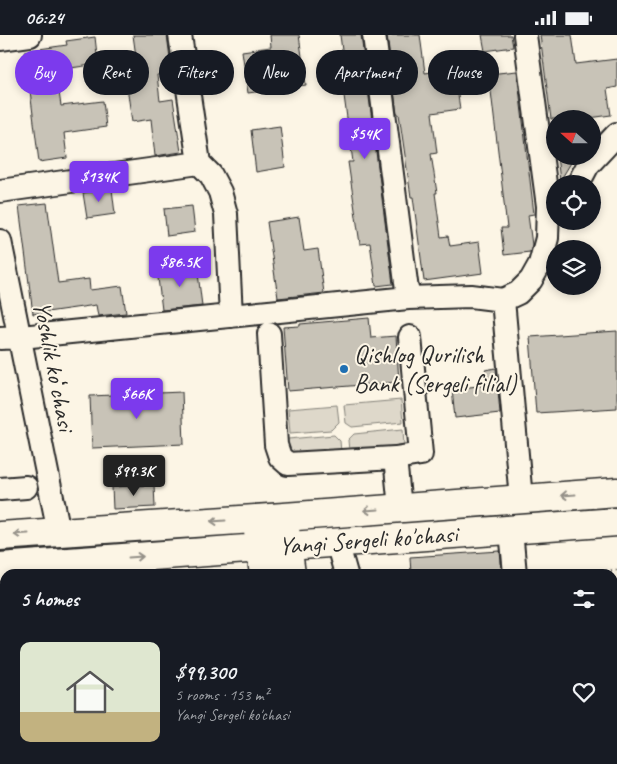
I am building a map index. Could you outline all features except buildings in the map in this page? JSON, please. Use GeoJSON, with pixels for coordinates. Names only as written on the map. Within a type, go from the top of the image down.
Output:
{"type":"FeatureCollection","features":[{"type":"Feature","properties":{"kind":"main road","name":"Yangi Sergeli ko'chasi"},"geometry":{"type":"LineString","coordinates":[[0,536],[617,492]]}},
{"type":"Feature","properties":{"kind":"main road"},"geometry":{"type":"LineString","coordinates":[[284,517],[290,569]]}},
{"type":"Feature","properties":{"kind":"main road"},"geometry":{"type":"LineString","coordinates":[[257,519],[262,561]]}},
{"type":"Feature","properties":{"kind":"main road","name":"Yangi Sergeli ko'chasi"},"geometry":{"type":"LineString","coordinates":[[0,567],[262,561],[287,546],[617,522]]}},
{"type":"Feature","properties":{"kind":"street"},"geometry":{"type":"LineString","coordinates":[[0,39],[30,35]]}},
{"type":"Feature","properties":{"kind":"street"},"geometry":{"type":"LineString","coordinates":[[180,35],[199,163],[211,175],[220,192],[226,214],[231,316]]}},
{"type":"Feature","properties":{"kind":"street"},"geometry":{"type":"LineString","coordinates":[[374,35],[408,298]]}},
{"type":"Feature","properties":{"kind":"street"},"geometry":{"type":"LineString","coordinates":[[525,35],[546,191]]}},
{"type":"Feature","properties":{"kind":"street"},"geometry":{"type":"LineString","coordinates":[[583,175],[588,165],[617,134]]}},
{"type":"Feature","properties":{"kind":"street"},"geometry":{"type":"LineString","coordinates":[[0,191],[199,163]]}},
{"type":"Feature","properties":{"kind":"street"},"geometry":{"type":"LineString","coordinates":[[10,338],[408,298],[471,296],[503,300],[518,293],[531,280],[540,264],[552,230]]}},
{"type":"Feature","properties":{"kind":"street","name":"Yoshlik koʻchasi"},"geometry":{"type":"LineString","coordinates":[[0,241],[10,338],[60,532]]}},
{"type":"Feature","properties":{"kind":"street"},"geometry":{"type":"LineString","coordinates":[[503,300],[521,499]]}},
{"type":"Feature","properties":{"kind":"street"},"geometry":{"type":"LineString","coordinates":[[269,334],[276,445],[280,457],[288,464],[394,458],[421,454],[410,337]]}},
{"type":"Feature","properties":{"kind":"street"},"geometry":{"type":"LineString","coordinates":[[394,458],[400,508]]}},
{"type":"Feature","properties":{"kind":"street"},"geometry":{"type":"LineString","coordinates":[[0,489],[26,487]]}},
{"type":"Feature","properties":{"kind":"street"},"geometry":{"type":"LineString","coordinates":[[511,530],[515,569]]}},
{"type":"Feature","properties":{"kind":"street"},"geometry":{"type":"LineString","coordinates":[[337,542],[345,569]]}},
{"type":"Feature","properties":{"kind":"shaded area"},"geometry":{"type":"Polygon","coordinates":[[[401,400],[403,422],[352,427],[346,423],[344,405],[401,400]]]}},
{"type":"Feature","properties":{"kind":"shaded area"},"geometry":{"type":"Polygon","coordinates":[[[337,405],[339,422],[331,430],[290,433],[288,409],[337,405]]]}},
{"type":"Feature","properties":{"kind":"shaded area"},"geometry":{"type":"Polygon","coordinates":[[[403,429],[404,446],[349,451],[348,440],[354,434],[403,429]]]}},
{"type":"Feature","properties":{"kind":"shaded area"},"geometry":{"type":"Polygon","coordinates":[[[334,435],[340,441],[341,452],[293,456],[287,452],[285,436],[288,439],[334,435]]]}},
{"type":"Feature","properties":{"kind":"shaded area"},"geometry":{"type":"Polygon","coordinates":[[[617,501],[617,510],[314,533],[314,524],[617,501]]]}},
{"type":"Feature","properties":{"kind":"shaded area"},"geometry":{"type":"Polygon","coordinates":[[[224,530],[225,540],[0,557],[0,547],[224,530]]]}},
{"type":"Feature","properties":{"kind":"place","name":"Qishlog Qurilish Bank (Sergeli filial)"},"geometry":{"type":"Point","coordinates":[344,369]}}]}
